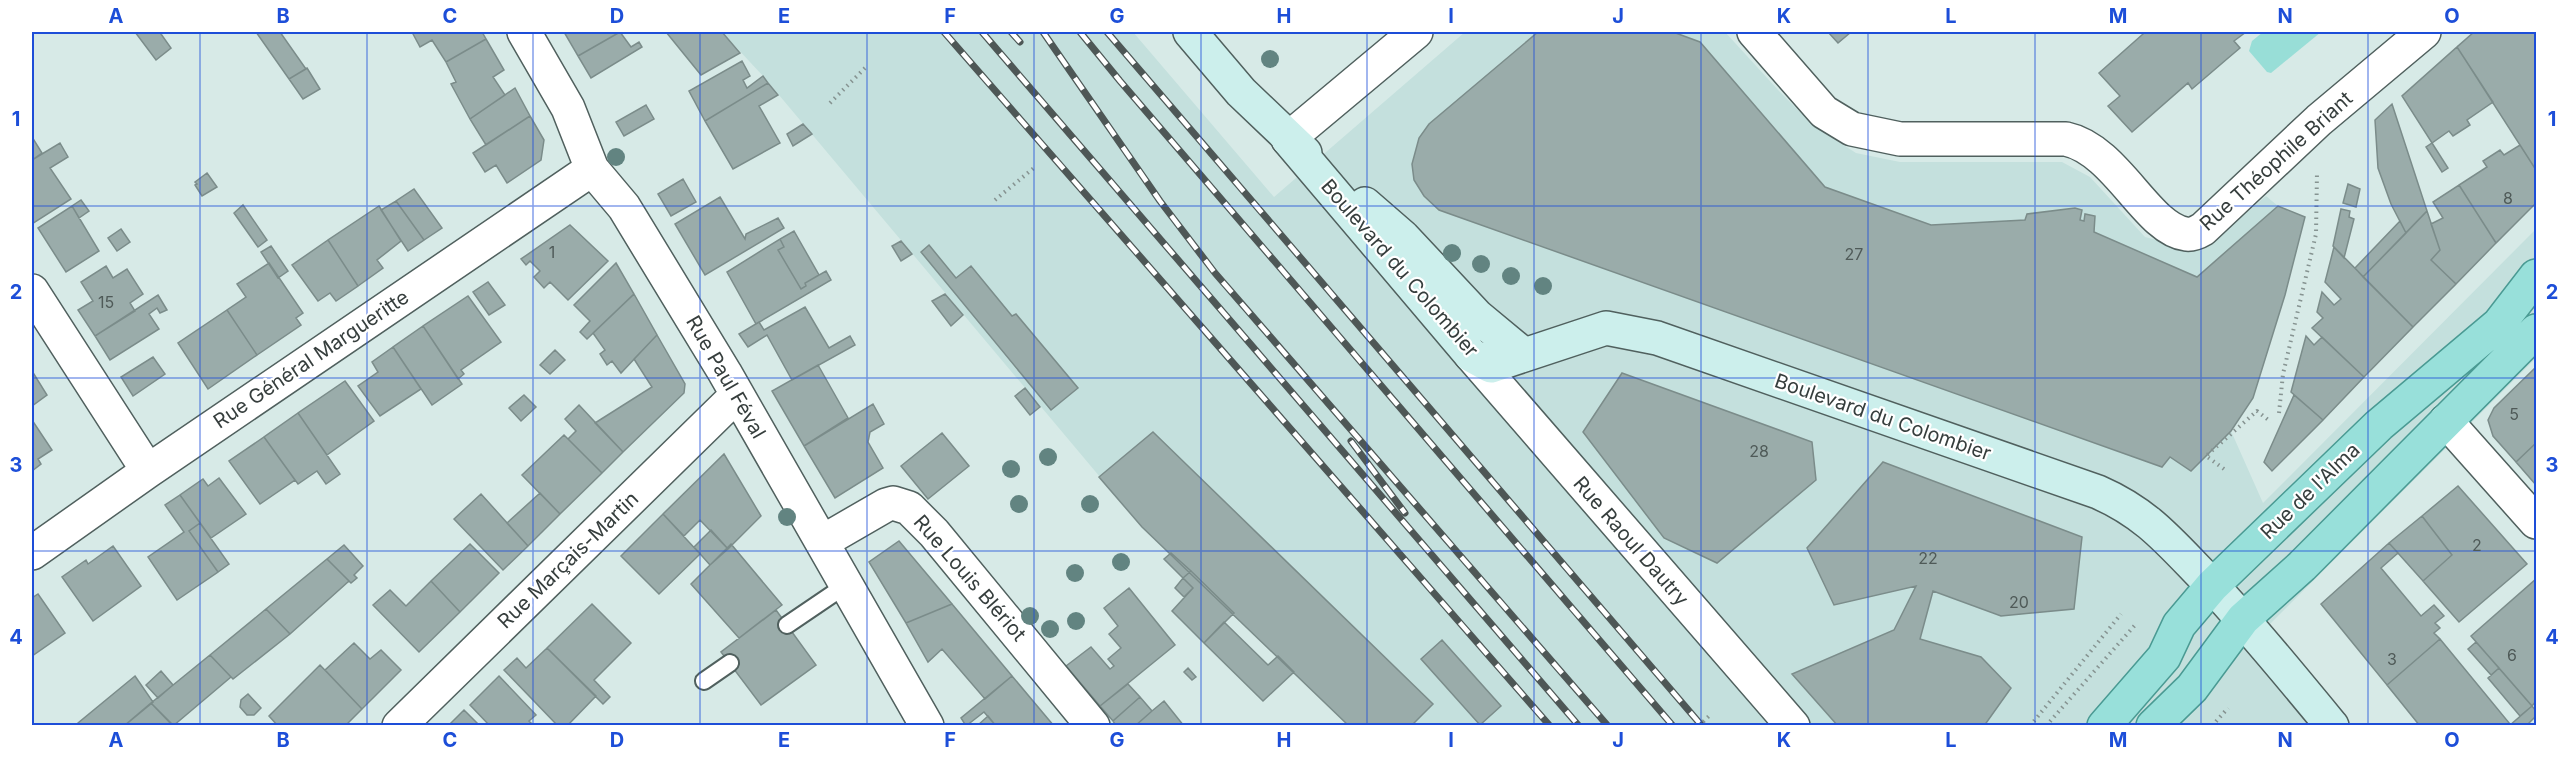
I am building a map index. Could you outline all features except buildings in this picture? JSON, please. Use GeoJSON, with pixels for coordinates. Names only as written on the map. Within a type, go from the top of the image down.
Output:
{"type":"FeatureCollection","features":[{"type":"Feature","properties":{"kind":"main road","name":"Boulevard du Colombier"},"geometry":{"type":"LineString","coordinates":[[1190,32],[1241,92],[1288,140],[1471,355],[1491,366],[1606,328],[1658,338],[2098,492],[2125,504],[2154,526],[2243,619],[2332,726]]}},
{"type":"Feature","properties":{"kind":"main road","name":"Boulevard du Colombier"},"geometry":{"type":"LineString","coordinates":[[1288,140],[1403,237],[1477,316],[1524,355]]}},
{"type":"Feature","properties":{"kind":"main road","name":"Rue de l'Alma"},"geometry":{"type":"LineString","coordinates":[[2104,726],[2164,657],[2179,625],[2212,586],[2379,425],[2499,324],[2536,276]]}},
{"type":"Feature","properties":{"kind":"main road"},"geometry":{"type":"LineString","coordinates":[[2152,726],[2192,688],[2243,619],[2302,566],[2536,331]]}},
{"type":"Feature","properties":{"kind":"street","name":"Rue Paul Féval"},"geometry":{"type":"LineString","coordinates":[[524,32],[568,108],[592,169],[624,207],[737,395],[927,726]]}},
{"type":"Feature","properties":{"kind":"street"},"geometry":{"type":"LineString","coordinates":[[1288,140],[1416,32]]}},
{"type":"Feature","properties":{"kind":"street","name":"Rue Théophile Briant"},"geometry":{"type":"LineString","coordinates":[[1754,32],[1824,112],[1852,129],[1900,139],[2066,139],[2079,142],[2109,164],[2160,220],[2174,230],[2188,235],[2203,229],[2319,120],[2424,32]]}},
{"type":"Feature","properties":{"kind":"street","name":"Rue Général Margueritte"},"geometry":{"type":"LineString","coordinates":[[32,554],[148,471],[592,169]]}},
{"type":"Feature","properties":{"kind":"street"},"geometry":{"type":"LineString","coordinates":[[32,291],[148,471]]}},
{"type":"Feature","properties":{"kind":"street","name":"Rue Raoul Dautry"},"geometry":{"type":"LineString","coordinates":[[1471,355],[1793,726]]}},
{"type":"Feature","properties":{"kind":"street","name":"Rue Marçais-Martin"},"geometry":{"type":"LineString","coordinates":[[399,726],[737,395]]}},
{"type":"Feature","properties":{"kind":"street"},"geometry":{"type":"LineString","coordinates":[[2446,421],[2536,522]]}},
{"type":"Feature","properties":{"kind":"street","name":"Rue Louis Blériot"},"geometry":{"type":"LineString","coordinates":[[822,542],[886,505],[893,503],[909,508],[934,533],[982,589],[1093,726]]}},
{"type":"Feature","properties":{"kind":"lane"},"geometry":{"type":"LineString","coordinates":[[787,625],[846,585]]}},
{"type":"Feature","properties":{"kind":"lane"},"geometry":{"type":"LineString","coordinates":[[704,681],[730,663]]}},
{"type":"Feature","properties":{"kind":"path"},"geometry":{"type":"LineString","coordinates":[[830,103],[866,67]]}},
{"type":"Feature","properties":{"kind":"path"},"geometry":{"type":"LineString","coordinates":[[2279,413],[2283,374],[2316,234],[2319,120]]}},
{"type":"Feature","properties":{"kind":"path"},"geometry":{"type":"LineString","coordinates":[[995,200],[1035,166]]}},
{"type":"Feature","properties":{"kind":"path"},"geometry":{"type":"LineString","coordinates":[[2224,469],[2206,456],[2257,411],[2271,422]]}},
{"type":"Feature","properties":{"kind":"path"},"geometry":{"type":"LineString","coordinates":[[2031,726],[2121,614]]}},
{"type":"Feature","properties":{"kind":"path"},"geometry":{"type":"LineString","coordinates":[[2212,726],[2229,708]]}},
{"type":"Feature","properties":{"kind":"path"},"geometry":{"type":"LineString","coordinates":[[1699,726],[1711,714]]}},
{"type":"Feature","properties":{"kind":"shaded area"},"geometry":{"type":"Polygon","coordinates":[[[722,32],[1133,32],[1274,197],[1465,32],[1725,32],[1815,127],[1856,153],[1900,162],[2062,162],[2090,177],[2145,237],[2201,251],[2266,196],[2278,206],[2305,217],[2285,295],[2253,398],[2231,431],[2263,503],[2536,229],[2536,358],[2267,627],[2351,725],[1349,725],[1142,527],[763,76],[722,32]]]}},
{"type":"Feature","properties":{"kind":"shaded area"},"geometry":{"type":"Polygon","coordinates":[[[2263,32],[2321,32],[2271,73],[2267,72],[2249,51],[2252,41],[2263,32]]]}},
{"type":"Feature","properties":{"kind":"railway"},"geometry":{"type":"LineString","coordinates":[[944,32],[1550,726]]}},
{"type":"Feature","properties":{"kind":"railway"},"geometry":{"type":"LineString","coordinates":[[982,32],[1579,726]]}},
{"type":"Feature","properties":{"kind":"railway"},"geometry":{"type":"LineString","coordinates":[[1011,32],[1020,42]]}},
{"type":"Feature","properties":{"kind":"railway"},"geometry":{"type":"LineString","coordinates":[[1043,32],[1160,201],[1215,273],[1608,726]]}},
{"type":"Feature","properties":{"kind":"railway"},"geometry":{"type":"LineString","coordinates":[[1080,32],[1673,726]]}},
{"type":"Feature","properties":{"kind":"railway"},"geometry":{"type":"LineString","coordinates":[[1107,32],[1702,726]]}},
{"type":"Feature","properties":{"kind":"railway"},"geometry":{"type":"LineString","coordinates":[[1351,441],[1405,513]]}}]}
